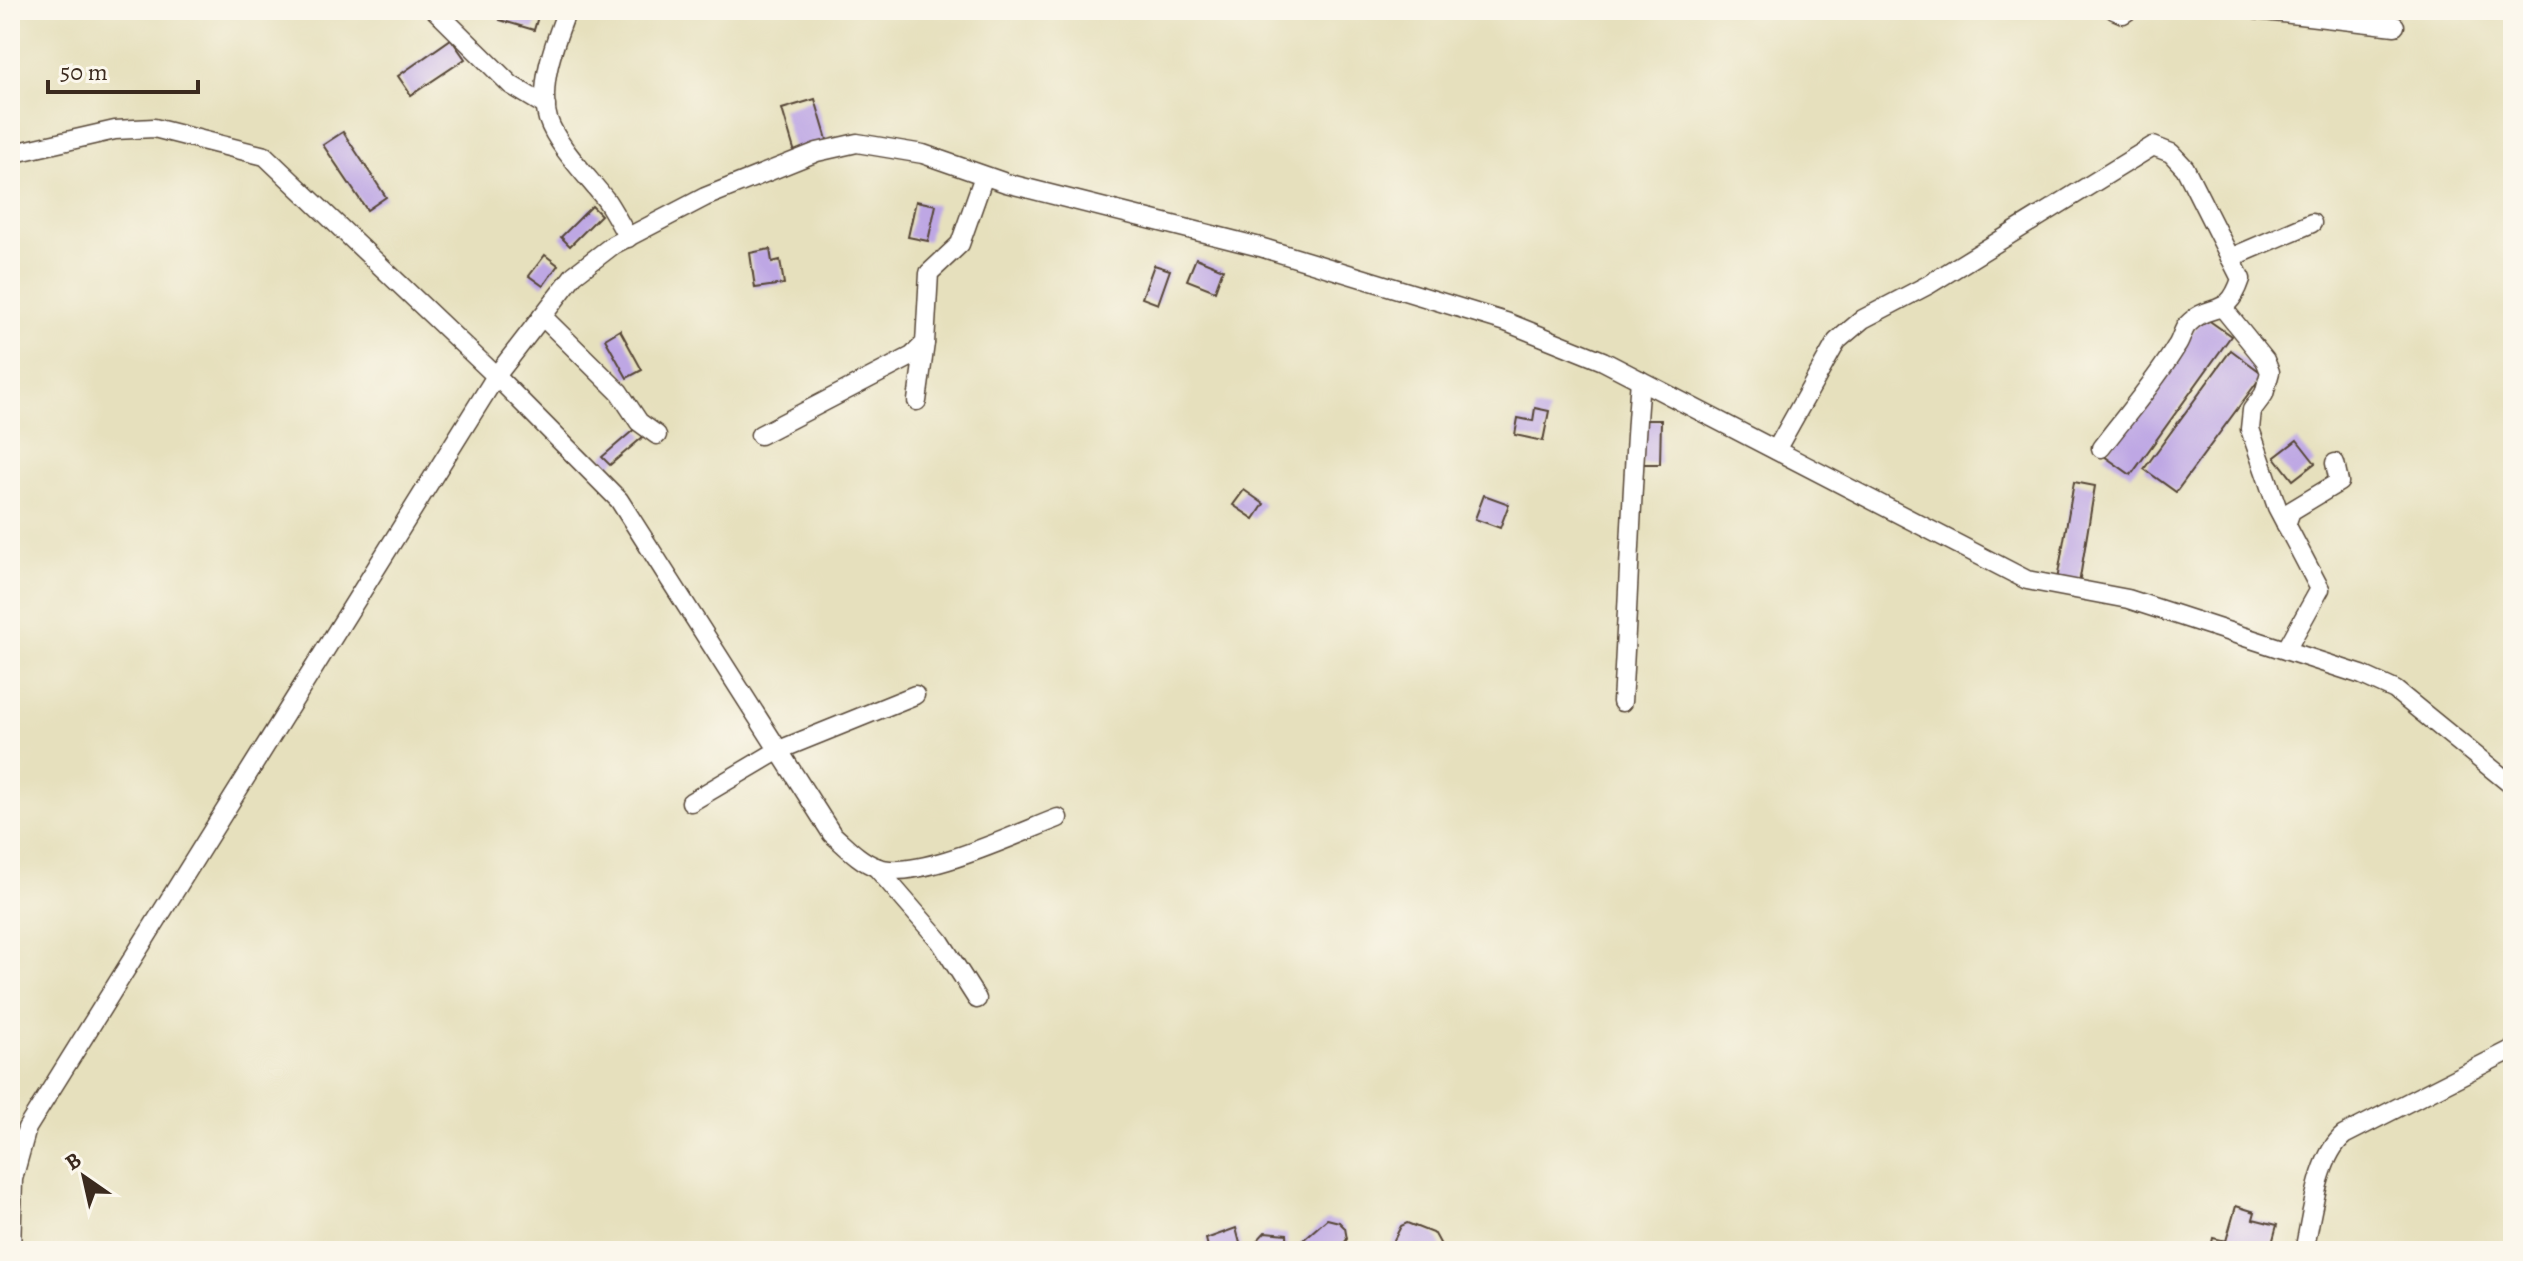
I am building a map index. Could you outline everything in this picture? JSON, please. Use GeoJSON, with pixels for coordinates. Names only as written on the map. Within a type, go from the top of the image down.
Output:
{"type":"FeatureCollection","features":[{"type":"Feature","properties":{"kind":"street"},"geometry":{"type":"LineString","coordinates":[[435,10],[511,85],[546,106]]}},
{"type":"Feature","properties":{"kind":"street"},"geometry":{"type":"LineString","coordinates":[[567,10],[552,50],[546,106],[555,133],[608,204],[628,238]]}},
{"type":"Feature","properties":{"kind":"street"},"geometry":{"type":"LineString","coordinates":[[2114,10],[2123,14],[2129,10]]}},
{"type":"Feature","properties":{"kind":"street"},"geometry":{"type":"LineString","coordinates":[[2256,10],[2395,26]]}},
{"type":"Feature","properties":{"kind":"street"},"geometry":{"type":"LineString","coordinates":[[10,154],[115,130],[154,128],[265,156],[496,376],[619,500],[832,834],[876,867],[940,941],[977,999]]}},
{"type":"Feature","properties":{"kind":"street"},"geometry":{"type":"LineString","coordinates":[[11,1251],[12,1178],[27,1128],[496,376],[574,275],[613,245],[705,197],[817,152],[857,143],[923,154],[1006,183],[1260,247],[1506,322],[1603,361],[2027,580],[2128,599],[2362,675],[2395,690],[2513,786]]}},
{"type":"Feature","properties":{"kind":"street"},"geometry":{"type":"LineString","coordinates":[[1776,450],[1837,341],[1863,319],[1928,285],[2153,146],[2171,153],[2185,168],[2241,279],[2235,298],[2223,308],[2207,311],[2186,326],[2177,346],[2101,448]]}},
{"type":"Feature","properties":{"kind":"street"},"geometry":{"type":"LineString","coordinates":[[917,401],[925,343],[929,273],[960,244],[984,176]]}},
{"type":"Feature","properties":{"kind":"street"},"geometry":{"type":"LineString","coordinates":[[2230,258],[2312,223]]}},
{"type":"Feature","properties":{"kind":"street"},"geometry":{"type":"LineString","coordinates":[[2223,308],[2265,360],[2270,372],[2264,394],[2252,410],[2250,429],[2277,507],[2320,589],[2286,650]]}},
{"type":"Feature","properties":{"kind":"street"},"geometry":{"type":"LineString","coordinates":[[542,316],[619,392],[639,422],[657,435]]}},
{"type":"Feature","properties":{"kind":"street"},"geometry":{"type":"LineString","coordinates":[[760,435],[912,356],[925,343]]}},
{"type":"Feature","properties":{"kind":"street"},"geometry":{"type":"LineString","coordinates":[[1622,702],[1640,380]]}},
{"type":"Feature","properties":{"kind":"street"},"geometry":{"type":"LineString","coordinates":[[2286,525],[2291,511],[2339,482],[2335,463]]}},
{"type":"Feature","properties":{"kind":"street"},"geometry":{"type":"LineString","coordinates":[[691,802],[779,750],[915,695]]}},
{"type":"Feature","properties":{"kind":"street"},"geometry":{"type":"LineString","coordinates":[[876,867],[896,871],[939,863],[1058,818]]}},
{"type":"Feature","properties":{"kind":"street"},"geometry":{"type":"LineString","coordinates":[[2304,1251],[2325,1164],[2333,1144],[2344,1135],[2513,1049]]}},
{"type":"Feature","properties":{"kind":"building"},"geometry":{"type":"Polygon","coordinates":[[[503,10],[540,10],[534,30],[500,20],[503,10]]]}},
{"type":"Feature","properties":{"kind":"building"},"geometry":{"type":"Polygon","coordinates":[[[451,39],[465,59],[411,95],[398,76],[451,39]]]}},
{"type":"Feature","properties":{"kind":"building"},"geometry":{"type":"Polygon","coordinates":[[[815,99],[828,143],[795,153],[782,109],[815,99]]]}},
{"type":"Feature","properties":{"kind":"building"},"geometry":{"type":"Polygon","coordinates":[[[343,132],[386,197],[367,210],[323,145],[343,132]]]}},
{"type":"Feature","properties":{"kind":"building"},"geometry":{"type":"Polygon","coordinates":[[[916,201],[936,205],[928,241],[908,237],[916,201]]]}},
{"type":"Feature","properties":{"kind":"building"},"geometry":{"type":"Polygon","coordinates":[[[592,206],[601,215],[570,246],[561,237],[592,206]]]}},
{"type":"Feature","properties":{"kind":"building"},"geometry":{"type":"Polygon","coordinates":[[[770,249],[772,262],[780,260],[784,284],[755,288],[750,253],[770,249]]]}},
{"type":"Feature","properties":{"kind":"building"},"geometry":{"type":"Polygon","coordinates":[[[545,255],[558,265],[543,286],[529,276],[545,255]]]}},
{"type":"Feature","properties":{"kind":"building"},"geometry":{"type":"Polygon","coordinates":[[[1196,258],[1223,269],[1215,291],[1187,280],[1196,258]]]}},
{"type":"Feature","properties":{"kind":"building"},"geometry":{"type":"Polygon","coordinates":[[[1154,265],[1170,270],[1158,304],[1142,298],[1154,265]]]}},
{"type":"Feature","properties":{"kind":"building"},"geometry":{"type":"Polygon","coordinates":[[[2204,317],[2231,336],[2131,475],[2104,456],[2204,317]]]}},
{"type":"Feature","properties":{"kind":"building"},"geometry":{"type":"Polygon","coordinates":[[[620,330],[642,370],[627,378],[605,339],[620,330]]]}},
{"type":"Feature","properties":{"kind":"building"},"geometry":{"type":"Polygon","coordinates":[[[2231,350],[2263,374],[2176,492],[2144,469],[2231,350]]]}},
{"type":"Feature","properties":{"kind":"building"},"geometry":{"type":"Polygon","coordinates":[[[1535,408],[1549,411],[1543,441],[1515,435],[1518,418],[1533,421],[1535,408]]]}},
{"type":"Feature","properties":{"kind":"building"},"geometry":{"type":"Polygon","coordinates":[[[1642,420],[1661,420],[1660,464],[1642,464],[1642,420]]]}},
{"type":"Feature","properties":{"kind":"building"},"geometry":{"type":"Polygon","coordinates":[[[637,427],[644,436],[610,465],[602,457],[637,427]]]}},
{"type":"Feature","properties":{"kind":"building"},"geometry":{"type":"Polygon","coordinates":[[[2297,440],[2315,463],[2293,480],[2275,457],[2297,440]]]}},
{"type":"Feature","properties":{"kind":"building"},"geometry":{"type":"Polygon","coordinates":[[[2074,482],[2095,486],[2079,584],[2057,580],[2074,482]]]}},
{"type":"Feature","properties":{"kind":"building"},"geometry":{"type":"Polygon","coordinates":[[[1244,490],[1264,504],[1254,519],[1233,505],[1244,490]]]}},
{"type":"Feature","properties":{"kind":"building"},"geometry":{"type":"Polygon","coordinates":[[[1484,495],[1509,504],[1500,528],[1475,519],[1484,495]]]}},
{"type":"Feature","properties":{"kind":"building"},"geometry":{"type":"Polygon","coordinates":[[[2236,1206],[2255,1212],[2253,1219],[2277,1225],[2270,1251],[2246,1246],[2244,1251],[2210,1251],[2213,1238],[2226,1241],[2236,1206]]]}},
{"type":"Feature","properties":{"kind":"building"},"geometry":{"type":"Polygon","coordinates":[[[1327,1219],[1339,1222],[1345,1228],[1347,1239],[1342,1246],[1334,1251],[1296,1251],[1302,1241],[1327,1219]]]}},
{"type":"Feature","properties":{"kind":"building"},"geometry":{"type":"Polygon","coordinates":[[[1407,1223],[1435,1234],[1441,1245],[1439,1251],[1378,1251],[1391,1246],[1401,1226],[1407,1223]]]}},
{"type":"Feature","properties":{"kind":"building"},"geometry":{"type":"Polygon","coordinates":[[[1236,1228],[1242,1251],[1209,1251],[1206,1239],[1236,1228]]]}},
{"type":"Feature","properties":{"kind":"building"},"geometry":{"type":"Polygon","coordinates":[[[1265,1232],[1287,1234],[1288,1251],[1256,1251],[1255,1243],[1265,1232]]]}}]}
